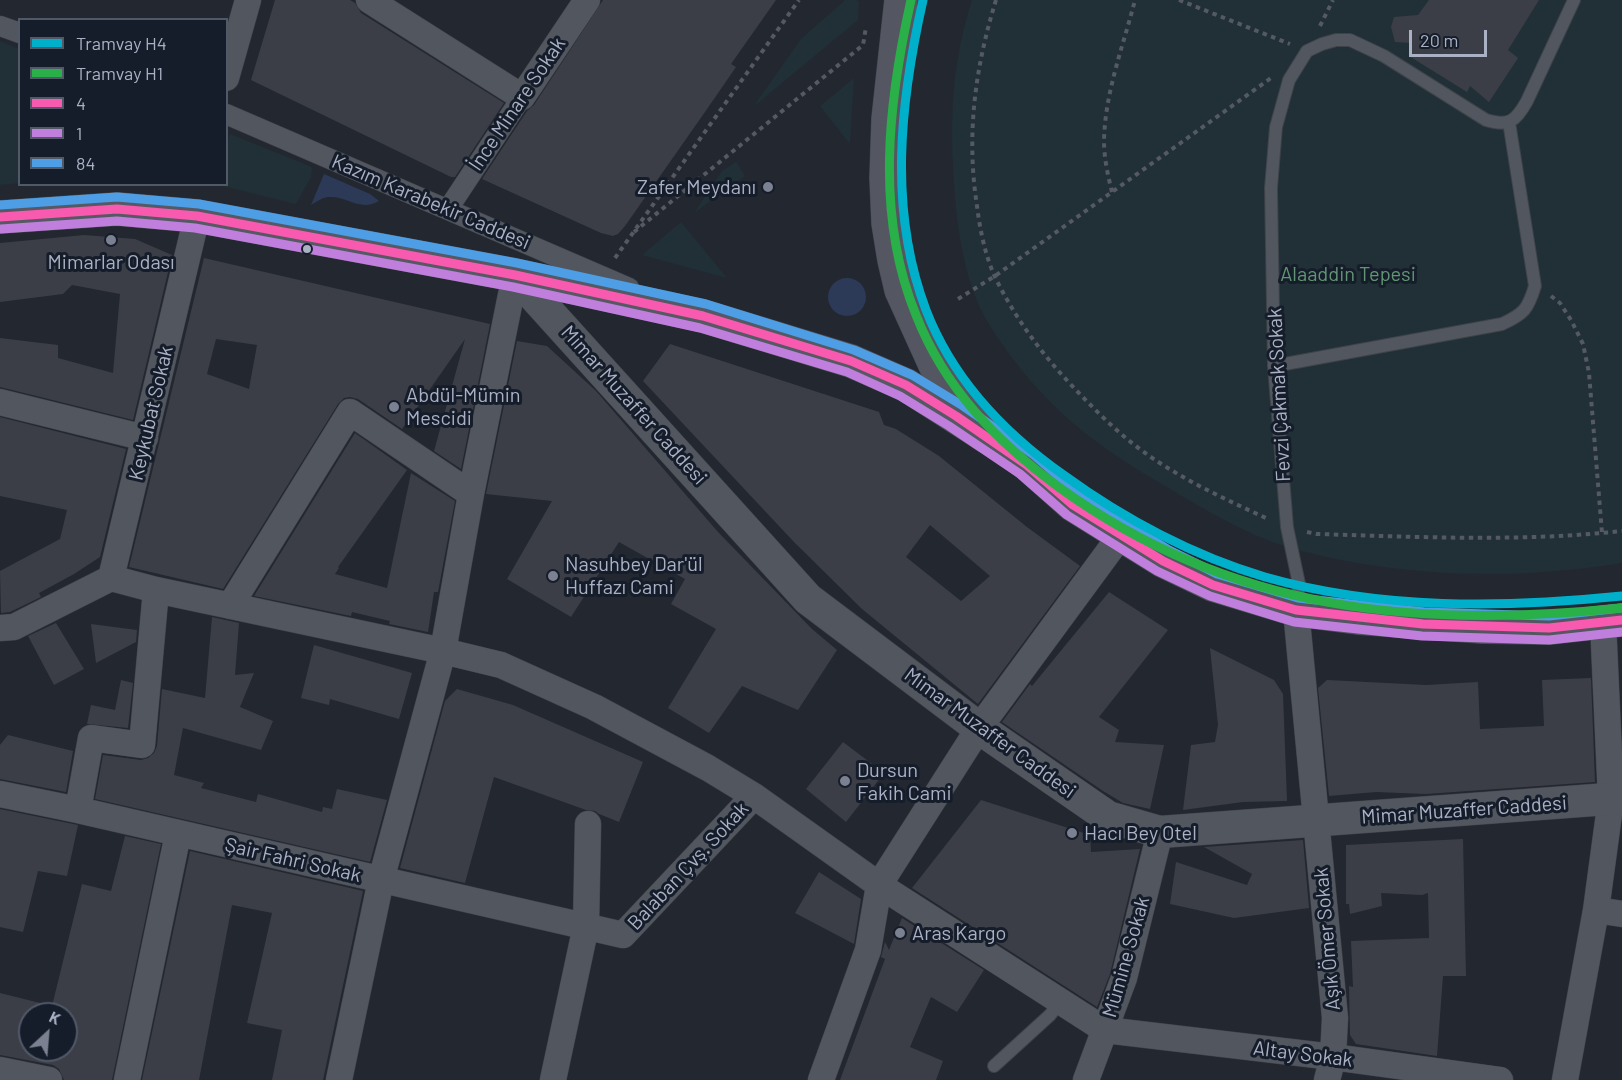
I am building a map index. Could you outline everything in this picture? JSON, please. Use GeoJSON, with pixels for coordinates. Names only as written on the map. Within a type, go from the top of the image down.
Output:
{"type":"FeatureCollection","features":[{"type":"Feature","properties":{"kind":"main road"},"geometry":{"type":"LineString","coordinates":[[901,0],[888,119],[886,178],[888,223],[902,290],[927,349],[951,390],[979,421],[1072,505],[1163,561],[1213,585],[1296,610],[1413,623],[1483,627],[1549,628],[1612,621]]}},
{"type":"Feature","properties":{"kind":"main road"},"geometry":{"type":"LineString","coordinates":[[0,217],[117,209],[197,216],[515,275],[703,316],[851,361],[906,385],[1027,465]]}},
{"type":"Feature","properties":{"kind":"street"},"geometry":{"type":"LineString","coordinates":[[228,71],[248,0]]}},
{"type":"Feature","properties":{"kind":"street"},"geometry":{"type":"LineString","coordinates":[[369,0],[522,98]]}},
{"type":"Feature","properties":{"kind":"street","name":"İnce Minare Sokak"},"geometry":{"type":"LineString","coordinates":[[448,209],[587,0]]}},
{"type":"Feature","properties":{"kind":"street"},"geometry":{"type":"LineString","coordinates":[[0,26],[18,32]]}},
{"type":"Feature","properties":{"kind":"street","name":"Kazım Karabekir Caddesi"},"geometry":{"type":"LineString","coordinates":[[228,115],[620,284],[703,316]]}},
{"type":"Feature","properties":{"kind":"street","name":"Keykubat Sokak"},"geometry":{"type":"LineString","coordinates":[[111,578],[197,216]]}},
{"type":"Feature","properties":{"kind":"street"},"geometry":{"type":"LineString","coordinates":[[339,1080],[381,880],[442,651],[515,275]]}},
{"type":"Feature","properties":{"kind":"street","name":"Mimar Muzaffer Caddesi"},"geometry":{"type":"LineString","coordinates":[[515,275],[808,599],[979,728],[1108,817],[1160,832],[1617,799]]}},
{"type":"Feature","properties":{"kind":"street"},"geometry":{"type":"LineString","coordinates":[[0,402],[145,438]]}},
{"type":"Feature","properties":{"kind":"street"},"geometry":{"type":"LineString","coordinates":[[230,606],[350,412],[471,494]]}},
{"type":"Feature","properties":{"kind":"street"},"geometry":{"type":"LineString","coordinates":[[821,1080],[868,950],[879,885],[979,728],[1121,535]]}},
{"type":"Feature","properties":{"kind":"street"},"geometry":{"type":"LineString","coordinates":[[0,628],[14,627],[111,578],[156,590],[501,665],[594,707],[708,768],[754,796],[879,885],[1105,1030]]}},
{"type":"Feature","properties":{"kind":"street"},"geometry":{"type":"LineString","coordinates":[[78,810],[90,738],[142,745],[156,590]]}},
{"type":"Feature","properties":{"kind":"street","name":"Fevzi Çakmak Sokak"},"geometry":{"type":"LineString","coordinates":[[1296,610],[1315,821]]}},
{"type":"Feature","properties":{"kind":"street"},"geometry":{"type":"LineString","coordinates":[[1565,1080],[1617,799],[1612,621]]}},
{"type":"Feature","properties":{"kind":"street","name":"Şair Fahri Sokak"},"geometry":{"type":"LineString","coordinates":[[0,794],[586,926]]}},
{"type":"Feature","properties":{"kind":"street","name":"Balaban Çvş. Sokak"},"geometry":{"type":"LineString","coordinates":[[586,926],[623,934],[754,796]]}},
{"type":"Feature","properties":{"kind":"street","name":"Aşık Ömer Sokak"},"geometry":{"type":"LineString","coordinates":[[1315,821],[1335,1018],[1330,1068]]}},
{"type":"Feature","properties":{"kind":"street"},"geometry":{"type":"LineString","coordinates":[[553,1080],[586,926],[588,824]]}},
{"type":"Feature","properties":{"kind":"street","name":"Mümine Sokak"},"geometry":{"type":"LineString","coordinates":[[1086,1080],[1124,978],[1160,832]]}},
{"type":"Feature","properties":{"kind":"street"},"geometry":{"type":"LineString","coordinates":[[127,1080],[178,834]]}},
{"type":"Feature","properties":{"kind":"street"},"geometry":{"type":"LineString","coordinates":[[1596,910],[1622,914]]}},
{"type":"Feature","properties":{"kind":"street","name":"Altay Sokak"},"geometry":{"type":"LineString","coordinates":[[1105,1030],[1330,1068],[1500,1080]]}},
{"type":"Feature","properties":{"kind":"street"},"geometry":{"type":"LineString","coordinates":[[0,1070],[49,1080]]}},
{"type":"Feature","properties":{"kind":"lane"},"geometry":{"type":"LineString","coordinates":[[1308,51],[1336,40],[1350,40],[1384,56],[1486,120],[1498,124],[1509,122],[1519,114],[1527,101],[1574,0]]}},
{"type":"Feature","properties":{"kind":"lane","name":"Fevzi Çakmak Sokak"},"geometry":{"type":"LineString","coordinates":[[1296,610],[1299,584],[1287,526],[1275,366],[1271,188],[1274,137],[1280,109],[1289,80],[1308,51]]}},
{"type":"Feature","properties":{"kind":"lane"},"geometry":{"type":"LineString","coordinates":[[1275,366],[1502,324],[1520,316],[1530,303],[1535,286],[1509,122]]}},
{"type":"Feature","properties":{"kind":"lane"},"geometry":{"type":"LineString","coordinates":[[994,1066],[1050,1015],[1060,1002]]}},
{"type":"Feature","properties":{"kind":"path"},"geometry":{"type":"LineString","coordinates":[[610,266],[800,0]]}},
{"type":"Feature","properties":{"kind":"path"},"geometry":{"type":"LineString","coordinates":[[995,276],[979,219],[971,145],[978,71],[996,0]]}},
{"type":"Feature","properties":{"kind":"path"},"geometry":{"type":"LineString","coordinates":[[1112,192],[1104,143],[1106,113],[1116,63],[1135,0]]}},
{"type":"Feature","properties":{"kind":"path"},"geometry":{"type":"LineString","coordinates":[[1179,0],[1308,51]]}},
{"type":"Feature","properties":{"kind":"path"},"geometry":{"type":"LineString","coordinates":[[634,232],[864,45],[867,23]]}},
{"type":"Feature","properties":{"kind":"path"},"geometry":{"type":"LineString","coordinates":[[958,299],[995,276],[1308,51]]}},
{"type":"Feature","properties":{"kind":"path"},"geometry":{"type":"LineString","coordinates":[[1535,286],[1560,303],[1583,344],[1589,373],[1602,533],[1622,531]]}},
{"type":"Feature","properties":{"kind":"green space"},"geometry":{"type":"Polygon","coordinates":[[[845,0],[859,2],[858,20],[753,107],[801,39],[845,0]]]}},
{"type":"Feature","properties":{"kind":"green space","name":"Alaaddin Tepesi"},"geometry":{"type":"Polygon","coordinates":[[[972,0],[1622,0],[1622,563],[1541,572],[1459,573],[1378,566],[1298,550],[1246,531],[1142,473],[1101,445],[1064,415],[1029,379],[987,321],[970,281],[966,265],[955,199],[952,122],[957,62],[972,0]]]}},
{"type":"Feature","properties":{"kind":"green space"},"geometry":{"type":"Polygon","coordinates":[[[0,41],[18,49],[18,183],[0,185],[0,41]]]}},
{"type":"Feature","properties":{"kind":"green space"},"geometry":{"type":"Polygon","coordinates":[[[854,78],[850,144],[820,106],[854,78]]]}},
{"type":"Feature","properties":{"kind":"green space"},"geometry":{"type":"Polygon","coordinates":[[[230,134],[312,167],[311,177],[296,204],[224,186],[228,186],[230,134]]]}},
{"type":"Feature","properties":{"kind":"green space"},"geometry":{"type":"Polygon","coordinates":[[[736,162],[745,176],[694,213],[722,171],[736,162]]]}},
{"type":"Feature","properties":{"kind":"green space"},"geometry":{"type":"Polygon","coordinates":[[[681,222],[727,278],[642,255],[681,222]]]}},
{"type":"Feature","properties":{"kind":"water"},"geometry":{"type":"Polygon","coordinates":[[[324,174],[370,194],[379,201],[366,205],[329,197],[311,205],[324,174]]]}},
{"type":"Feature","properties":{"kind":"water"},"geometry":{"type":"Polygon","coordinates":[[[847,278],[860,284],[866,297],[860,310],[847,316],[834,310],[828,297],[834,284],[847,278]]]}},
{"type":"Feature","properties":{"kind":"building"},"geometry":{"type":"Polygon","coordinates":[[[275,0],[350,0],[355,3],[361,13],[504,103],[455,177],[251,80],[275,0]]]}},
{"type":"Feature","properties":{"kind":"building"},"geometry":{"type":"Polygon","coordinates":[[[603,0],[776,0],[731,64],[736,67],[705,112],[625,226],[613,236],[601,233],[482,179],[603,0]]]}},
{"type":"Feature","properties":{"kind":"building"},"geometry":{"type":"Polygon","coordinates":[[[1429,0],[1539,0],[1508,50],[1518,58],[1489,102],[1470,86],[1467,92],[1409,56],[1412,43],[1395,42],[1391,27],[1394,17],[1418,15],[1429,0]]]}},
{"type":"Feature","properties":{"kind":"building"},"geometry":{"type":"Polygon","coordinates":[[[84,235],[135,239],[172,255],[133,420],[0,387],[0,338],[58,345],[58,358],[113,373],[120,294],[72,285],[63,294],[0,302],[0,243],[84,235]]]}},
{"type":"Feature","properties":{"kind":"building"},"geometry":{"type":"Polygon","coordinates":[[[204,258],[490,324],[461,469],[434,451],[465,339],[402,429],[358,399],[344,398],[338,404],[223,589],[129,567],[204,258]],[[216,339],[207,374],[249,389],[257,345],[216,339]]]}},
{"type":"Feature","properties":{"kind":"building"},"geometry":{"type":"Polygon","coordinates":[[[517,341],[547,346],[596,391],[718,532],[812,629],[837,650],[798,710],[742,686],[709,733],[668,708],[716,629],[671,604],[685,579],[619,542],[571,617],[507,579],[552,501],[486,494],[517,341]]]}},
{"type":"Feature","properties":{"kind":"building"},"geometry":{"type":"Polygon","coordinates":[[[670,344],[879,412],[884,425],[896,429],[939,456],[1027,527],[1080,566],[978,704],[862,609],[794,542],[643,381],[670,344]],[[930,525],[906,557],[961,601],[990,576],[930,525]]]}},
{"type":"Feature","properties":{"kind":"building"},"geometry":{"type":"Polygon","coordinates":[[[0,417],[126,449],[100,557],[39,593],[41,597],[10,612],[1,613],[0,571],[60,539],[67,510],[0,496],[0,417]]]}},
{"type":"Feature","properties":{"kind":"building"},"geometry":{"type":"Polygon","coordinates":[[[355,433],[407,470],[335,574],[387,588],[411,473],[455,501],[438,592],[434,592],[428,632],[389,624],[390,621],[352,612],[351,616],[254,596],[355,433]]]}},
{"type":"Feature","properties":{"kind":"building"},"geometry":{"type":"Polygon","coordinates":[[[1109,592],[1168,630],[1099,717],[1119,730],[1115,742],[1164,745],[1150,809],[1123,803],[1002,722],[1030,684],[1032,686],[1109,592]]]}},
{"type":"Feature","properties":{"kind":"building"},"geometry":{"type":"Polygon","coordinates":[[[212,617],[239,623],[235,675],[254,673],[240,707],[273,721],[261,750],[183,728],[174,775],[204,783],[201,788],[256,802],[258,794],[322,812],[323,807],[332,809],[337,789],[387,800],[370,862],[95,799],[103,755],[141,760],[154,753],[157,746],[162,689],[205,698],[212,617]]]}},
{"type":"Feature","properties":{"kind":"building"},"geometry":{"type":"Polygon","coordinates":[[[56,623],[84,669],[54,685],[28,636],[56,623]]]}},
{"type":"Feature","properties":{"kind":"building"},"geometry":{"type":"Polygon","coordinates":[[[91,624],[137,630],[136,642],[96,663],[91,624]]]}},
{"type":"Feature","properties":{"kind":"building"},"geometry":{"type":"Polygon","coordinates":[[[314,645],[412,673],[399,719],[330,699],[329,705],[301,698],[314,645]]]}},
{"type":"Feature","properties":{"kind":"building"},"geometry":{"type":"Polygon","coordinates":[[[1210,648],[1274,680],[1283,694],[1287,801],[1243,802],[1183,810],[1191,745],[1215,742],[1218,725],[1210,648]]]}},
{"type":"Feature","properties":{"kind":"building"},"geometry":{"type":"Polygon","coordinates":[[[1591,678],[1595,782],[1426,794],[1376,792],[1329,796],[1318,688],[1327,680],[1426,685],[1478,682],[1480,729],[1544,726],[1542,680],[1591,678]]]}},
{"type":"Feature","properties":{"kind":"building"},"geometry":{"type":"Polygon","coordinates":[[[121,680],[133,683],[128,728],[87,724],[91,705],[115,710],[121,680]]]}},
{"type":"Feature","properties":{"kind":"building"},"geometry":{"type":"Polygon","coordinates":[[[457,689],[513,705],[643,762],[619,822],[595,811],[586,810],[494,777],[465,883],[400,868],[445,701],[457,689]]]}},
{"type":"Feature","properties":{"kind":"building"},"geometry":{"type":"Polygon","coordinates":[[[8,735],[73,751],[66,792],[0,779],[0,745],[8,735]]]}},
{"type":"Feature","properties":{"kind":"building","name":"Dursun Fakih Cami"},"geometry":{"type":"Polygon","coordinates":[[[843,742],[884,773],[846,822],[806,789],[843,742]]]}},
{"type":"Feature","properties":{"kind":"building"},"geometry":{"type":"Polygon","coordinates":[[[981,800],[1090,835],[1091,852],[1140,849],[1110,974],[1097,1007],[912,888],[981,800]]]}},
{"type":"Feature","properties":{"kind":"building"},"geometry":{"type":"Polygon","coordinates":[[[0,809],[78,825],[67,876],[38,871],[23,932],[0,927],[0,809]]]}},
{"type":"Feature","properties":{"kind":"building"},"geometry":{"type":"Polygon","coordinates":[[[125,836],[161,844],[112,1080],[64,1080],[59,1069],[53,1065],[37,1062],[78,1062],[78,1002],[53,1002],[82,884],[111,891],[125,836]]]}},
{"type":"Feature","properties":{"kind":"building"},"geometry":{"type":"Polygon","coordinates":[[[1463,839],[1466,976],[1443,976],[1437,1056],[1356,1044],[1350,1035],[1349,986],[1353,987],[1351,941],[1429,938],[1428,893],[1422,895],[1381,893],[1382,906],[1350,914],[1349,904],[1346,904],[1346,845],[1463,839]]]}},
{"type":"Feature","properties":{"kind":"building"},"geometry":{"type":"Polygon","coordinates":[[[1303,840],[1309,908],[1234,918],[1170,904],[1176,862],[1247,885],[1252,874],[1204,847],[1303,840]]]}},
{"type":"Feature","properties":{"kind":"building"},"geometry":{"type":"Polygon","coordinates":[[[190,851],[363,891],[323,1080],[272,1080],[282,1030],[247,1023],[272,913],[232,905],[199,1080],[142,1080],[190,851]]]}},
{"type":"Feature","properties":{"kind":"building"},"geometry":{"type":"Polygon","coordinates":[[[819,872],[861,899],[854,944],[795,913],[819,872]]]}},
{"type":"Feature","properties":{"kind":"building"},"geometry":{"type":"Polygon","coordinates":[[[902,918],[984,970],[957,1012],[931,997],[910,1047],[943,1061],[936,1080],[840,1080],[885,959],[881,957],[885,942],[889,950],[902,918]]]}},
{"type":"Feature","properties":{"kind":"building"},"geometry":{"type":"Polygon","coordinates":[[[0,993],[36,1002],[18,1002],[18,1058],[0,1055],[0,993]]]}},
{"type":"Feature","properties":{"kind":"tram line","name":"H1"},"geometry":{"type":"LineString","coordinates":[[911,0],[896,79],[890,159],[890,199],[903,277],[916,315],[942,367],[975,412],[1015,452],[1060,488],[1125,530],[1192,562],[1259,586],[1329,602],[1399,612],[1472,616],[1546,614],[1622,608]]}},
{"type":"Feature","properties":{"kind":"tram line","name":"H4"},"geometry":{"type":"LineString","coordinates":[[923,0],[908,77],[902,156],[902,195],[906,234],[914,272],[926,310],[951,359],[983,403],[1021,442],[1088,492],[1160,535],[1212,558],[1265,577],[1353,596],[1398,601],[1532,603],[1622,596]]}},
{"type":"Feature","properties":{"kind":"transit line","name":"84"},"geometry":{"type":"LineString","coordinates":[[0,205],[117,197],[199,204],[517,263],[706,304],[854,350],[912,375],[963,406],[1034,455],[1080,495],[1169,550],[1217,574],[1298,598],[1424,612],[1549,616],[1621,608]]}},
{"type":"Feature","properties":{"kind":"transit line","name":"4"},"geometry":{"type":"LineString","coordinates":[[0,217],[117,209],[197,216],[515,275],[703,316],[851,361],[906,385],[1027,465],[1073,505],[1163,561],[1213,585],[1296,610],[1423,624],[1549,628],[1622,620]]}},
{"type":"Feature","properties":{"kind":"transit line","name":"1"},"geometry":{"type":"LineString","coordinates":[[1,229],[117,221],[195,228],[513,287],[700,328],[847,372],[900,396],[1020,474],[1067,515],[1157,571],[1210,596],[1294,622],[1422,636],[1549,640],[1622,632]]}},
{"type":"Feature","properties":{"kind":"place","name":"Zafer Meydanı"},"geometry":{"type":"Point","coordinates":[768,187]}},
{"type":"Feature","properties":{"kind":"place","name":"Mimarlar Odası"},"geometry":{"type":"Point","coordinates":[111,240]}},
{"type":"Feature","properties":{"kind":"place","name":"Abdül-Mümin Mescidi"},"geometry":{"type":"Point","coordinates":[394,407]}},
{"type":"Feature","properties":{"kind":"place","name":"Nasuhbey Dar'ül Huffazı Cami"},"geometry":{"type":"Point","coordinates":[553,576]}},
{"type":"Feature","properties":{"kind":"place","name":"Dursun Fakih Cami"},"geometry":{"type":"Point","coordinates":[845,781]}},
{"type":"Feature","properties":{"kind":"place","name":"Hacı Bey Otel"},"geometry":{"type":"Point","coordinates":[1072,833]}},
{"type":"Feature","properties":{"kind":"place","name":"Aras Kargo"},"geometry":{"type":"Point","coordinates":[900,933]}}]}
